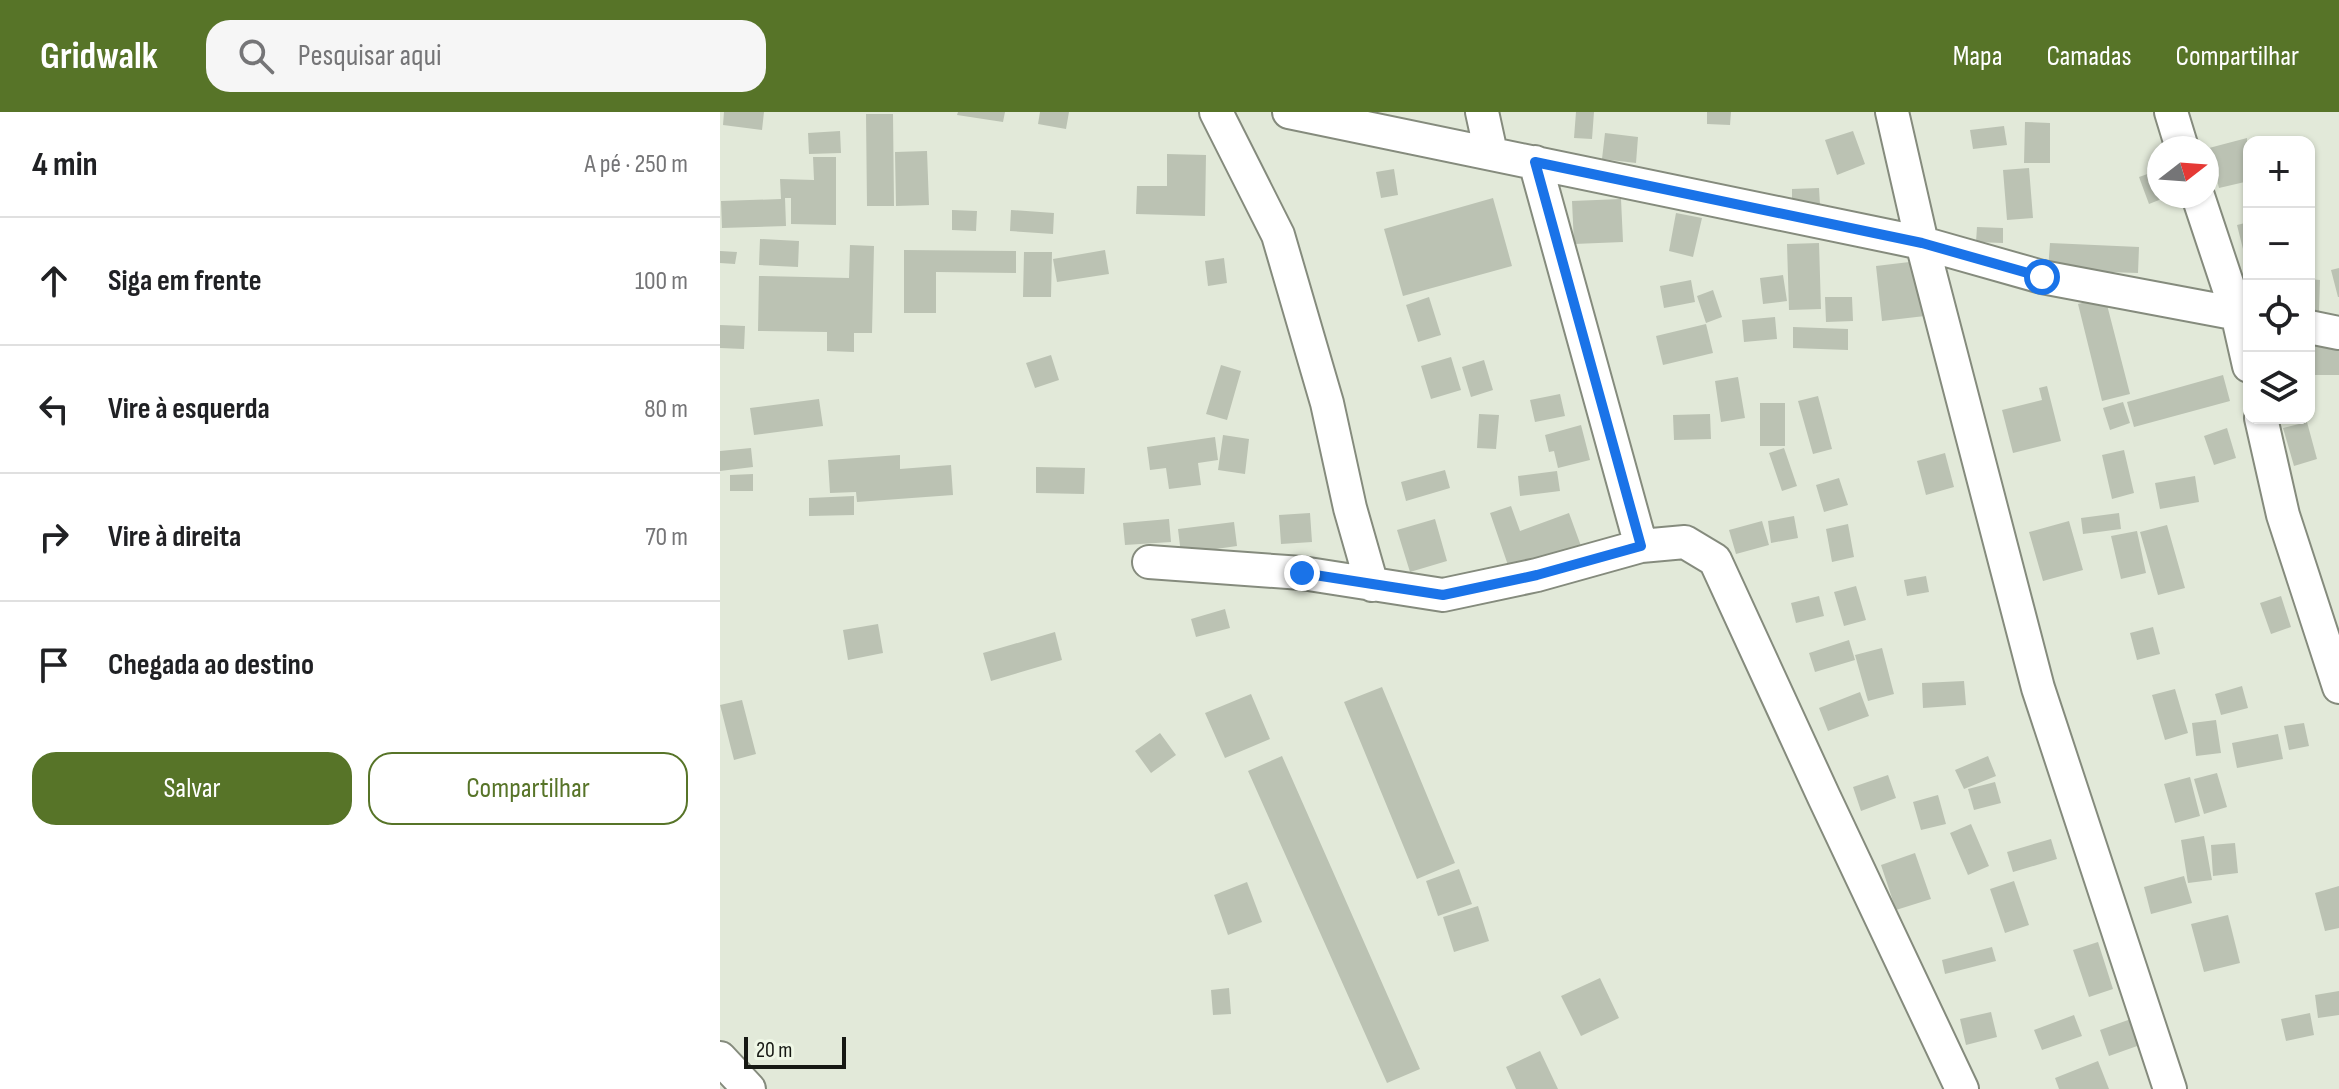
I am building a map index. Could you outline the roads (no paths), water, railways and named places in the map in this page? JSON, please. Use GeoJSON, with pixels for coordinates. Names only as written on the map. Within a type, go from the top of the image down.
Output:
{"type":"FeatureCollection","features":[{"type":"Feature","properties":{"kind":"street"},"geometry":{"type":"LineString","coordinates":[[1216,112],[1278,235],[1327,403],[1350,508],[1372,585]]}},
{"type":"Feature","properties":{"kind":"street"},"geometry":{"type":"LineString","coordinates":[[1289,112],[1922,243],[2042,277],[2243,315]]}},
{"type":"Feature","properties":{"kind":"street"},"geometry":{"type":"LineString","coordinates":[[1482,112],[1491,153]]}},
{"type":"Feature","properties":{"kind":"street"},"geometry":{"type":"LineString","coordinates":[[1892,112],[1922,243],[2038,688],[2170,1089]]}},
{"type":"Feature","properties":{"kind":"street"},"geometry":{"type":"LineString","coordinates":[[2171,112],[2178,136]]}},
{"type":"Feature","properties":{"kind":"street"},"geometry":{"type":"LineString","coordinates":[[1535,162],[1641,546]]}},
{"type":"Feature","properties":{"kind":"street"},"geometry":{"type":"LineString","coordinates":[[2203,208],[2243,315]]}},
{"type":"Feature","properties":{"kind":"street"},"geometry":{"type":"LineString","coordinates":[[2315,328],[2339,333]]}},
{"type":"Feature","properties":{"kind":"street"},"geometry":{"type":"LineString","coordinates":[[2262,424],[2283,515],[2339,687]]}},
{"type":"Feature","properties":{"kind":"street"},"geometry":{"type":"LineString","coordinates":[[1149,562],[1302,573],[1443,595],[1537,575],[1641,546],[1685,542],[1715,560],[1962,1089]]}},
{"type":"Feature","properties":{"kind":"street"},"geometry":{"type":"LineString","coordinates":[[720,1058],[749,1089]]}}]}
